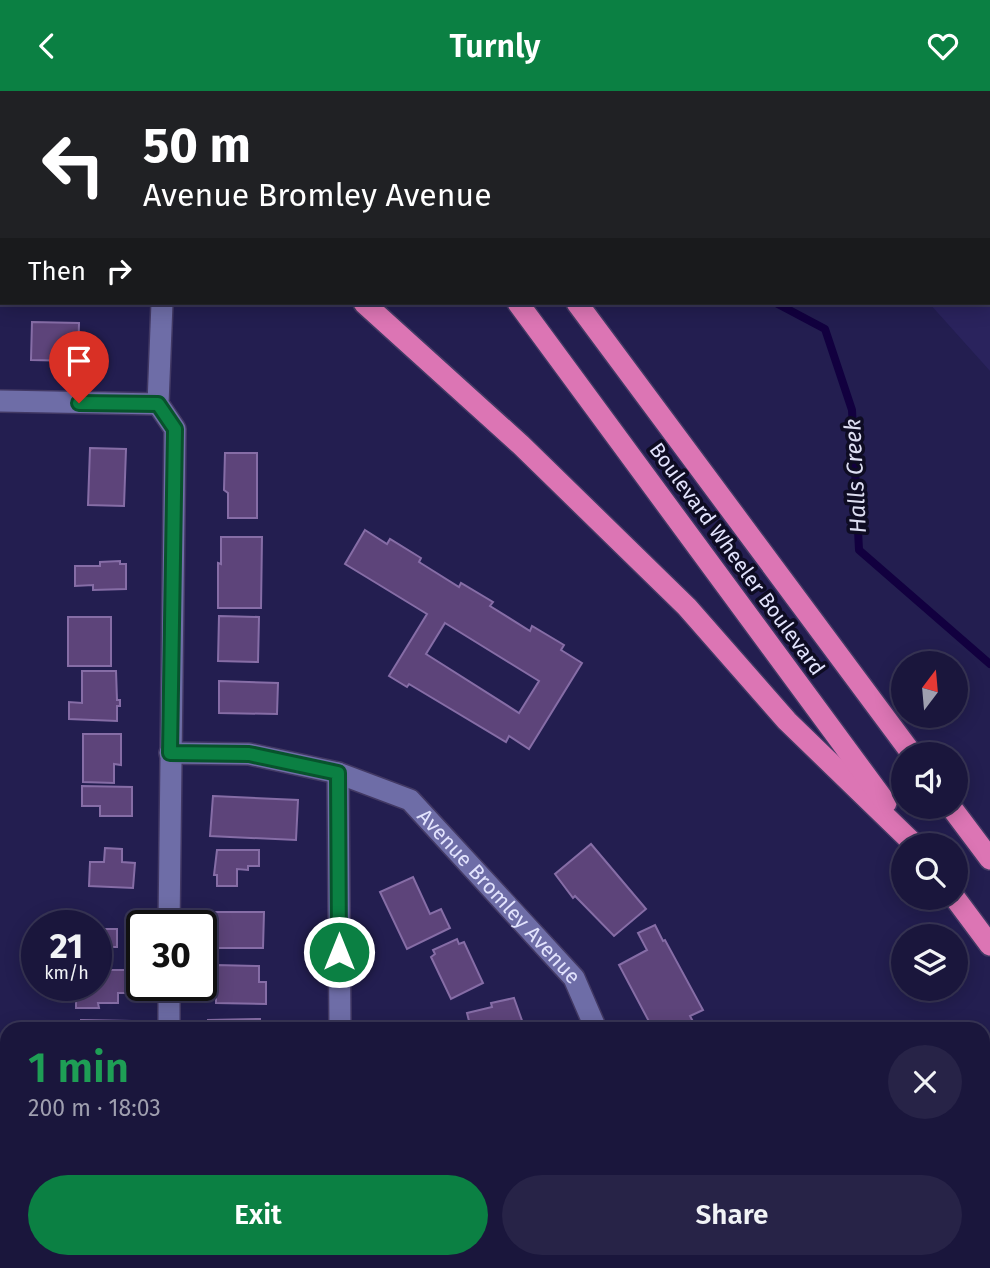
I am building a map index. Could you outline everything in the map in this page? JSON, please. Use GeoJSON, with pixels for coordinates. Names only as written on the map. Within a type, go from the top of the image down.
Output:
{"type":"FeatureCollection","features":[{"type":"Feature","properties":{"kind":"highway"},"geometry":{"type":"LineString","coordinates":[[366,305],[521,445],[677,598],[788,721],[904,833]]}},
{"type":"Feature","properties":{"kind":"highway","name":"Boulevard Wheeler Boulevard"},"geometry":{"type":"LineString","coordinates":[[519,305],[907,833]]}},
{"type":"Feature","properties":{"kind":"highway","name":"Boulevard Wheeler Boulevard"},"geometry":{"type":"LineString","coordinates":[[578,305],[903,742]]}},
{"type":"Feature","properties":{"kind":"highway"},"geometry":{"type":"LineString","coordinates":[[960,819],[990,859]]}},
{"type":"Feature","properties":{"kind":"highway"},"geometry":{"type":"LineString","coordinates":[[965,910],[990,945]]}},
{"type":"Feature","properties":{"kind":"street"},"geometry":{"type":"LineString","coordinates":[[162,305],[158,404],[175,429],[169,910]]}},
{"type":"Feature","properties":{"kind":"street"},"geometry":{"type":"LineString","coordinates":[[0,401],[158,404]]}},
{"type":"Feature","properties":{"kind":"street","name":"Avenue Bromley Avenue"},"geometry":{"type":"LineString","coordinates":[[170,753],[249,754],[338,773],[411,800],[574,978],[593,1022]]}},
{"type":"Feature","properties":{"kind":"street"},"geometry":{"type":"LineString","coordinates":[[338,773],[340,1022]]}},
{"type":"Feature","properties":{"kind":"street"},"geometry":{"type":"LineString","coordinates":[[169,1001],[169,1022]]}},
{"type":"Feature","properties":{"kind":"shaded area"},"geometry":{"type":"Polygon","coordinates":[[[931,305],[990,305],[990,371],[931,305]]]}},
{"type":"Feature","properties":{"kind":"building"},"geometry":{"type":"Polygon","coordinates":[[[32,322],[79,323],[78,361],[31,360],[32,322]]]}},
{"type":"Feature","properties":{"kind":"building"},"geometry":{"type":"Polygon","coordinates":[[[90,448],[126,449],[124,506],[88,505],[90,448]]]}},
{"type":"Feature","properties":{"kind":"building"},"geometry":{"type":"Polygon","coordinates":[[[225,453],[257,453],[257,518],[228,518],[228,493],[224,490],[225,453]]]}},
{"type":"Feature","properties":{"kind":"building"},"geometry":{"type":"Polygon","coordinates":[[[365,530],[387,544],[390,539],[421,558],[419,562],[459,587],[461,583],[493,602],[490,606],[530,631],[532,626],[564,645],[561,650],[582,663],[529,749],[509,736],[506,742],[409,684],[407,687],[389,676],[427,614],[345,564],[365,530]],[[445,623],[426,654],[519,713],[539,681],[445,623]]]}},
{"type":"Feature","properties":{"kind":"building"},"geometry":{"type":"Polygon","coordinates":[[[221,537],[262,537],[261,608],[218,608],[221,537]]]}},
{"type":"Feature","properties":{"kind":"building"},"geometry":{"type":"Polygon","coordinates":[[[120,561],[120,564],[126,564],[126,589],[93,590],[93,585],[75,586],[75,566],[100,566],[100,562],[120,561]]]}},
{"type":"Feature","properties":{"kind":"building"},"geometry":{"type":"Polygon","coordinates":[[[219,616],[259,617],[258,662],[218,661],[219,616]]]}},
{"type":"Feature","properties":{"kind":"building"},"geometry":{"type":"Polygon","coordinates":[[[68,617],[111,617],[111,666],[68,666],[68,617]]]}},
{"type":"Feature","properties":{"kind":"building"},"geometry":{"type":"Polygon","coordinates":[[[82,671],[116,671],[117,700],[120,700],[120,706],[117,706],[117,721],[69,719],[69,702],[82,703],[82,671]]]}},
{"type":"Feature","properties":{"kind":"building"},"geometry":{"type":"Polygon","coordinates":[[[219,681],[278,683],[277,714],[219,713],[219,681]]]}},
{"type":"Feature","properties":{"kind":"building"},"geometry":{"type":"Polygon","coordinates":[[[83,734],[121,734],[121,765],[114,764],[114,783],[83,782],[83,734]]]}},
{"type":"Feature","properties":{"kind":"building"},"geometry":{"type":"Polygon","coordinates":[[[82,786],[132,787],[132,816],[100,816],[100,806],[82,806],[82,786]]]}},
{"type":"Feature","properties":{"kind":"building"},"geometry":{"type":"Polygon","coordinates":[[[213,796],[298,800],[296,840],[210,836],[213,796]]]}},
{"type":"Feature","properties":{"kind":"building"},"geometry":{"type":"Polygon","coordinates":[[[591,844],[646,909],[614,936],[575,896],[573,898],[555,874],[591,844]]]}},
{"type":"Feature","properties":{"kind":"building"},"geometry":{"type":"Polygon","coordinates":[[[105,848],[122,849],[122,862],[135,863],[133,888],[89,886],[90,862],[104,862],[105,848]]]}},
{"type":"Feature","properties":{"kind":"building"},"geometry":{"type":"Polygon","coordinates":[[[217,850],[259,850],[259,866],[248,866],[248,870],[237,869],[237,886],[217,886],[217,875],[214,875],[217,850]]]}},
{"type":"Feature","properties":{"kind":"building"},"geometry":{"type":"Polygon","coordinates":[[[413,877],[430,914],[441,909],[450,928],[407,949],[380,892],[413,877]]]}},
{"type":"Feature","properties":{"kind":"building"},"geometry":{"type":"Polygon","coordinates":[[[217,912],[264,912],[263,948],[217,948],[217,912]]]}},
{"type":"Feature","properties":{"kind":"building"},"geometry":{"type":"Polygon","coordinates":[[[655,925],[663,941],[665,940],[703,1010],[690,1016],[693,1022],[649,1022],[619,965],[647,950],[638,933],[655,925]]]}},
{"type":"Feature","properties":{"kind":"building"},"geometry":{"type":"Polygon","coordinates":[[[112,929],[117,929],[117,947],[112,947],[112,929]]]}},
{"type":"Feature","properties":{"kind":"building"},"geometry":{"type":"Polygon","coordinates":[[[457,939],[459,944],[464,942],[483,983],[451,999],[431,957],[435,954],[433,950],[457,939]]]}},
{"type":"Feature","properties":{"kind":"building"},"geometry":{"type":"Polygon","coordinates":[[[217,965],[259,966],[259,982],[266,982],[266,1004],[216,1003],[217,965]]]}},
{"type":"Feature","properties":{"kind":"building"},"geometry":{"type":"Polygon","coordinates":[[[112,970],[126,970],[126,993],[118,993],[118,1003],[98,1003],[99,1008],[76,1008],[76,1001],[112,1001],[112,970]]]}},
{"type":"Feature","properties":{"kind":"building"},"geometry":{"type":"Polygon","coordinates":[[[514,998],[523,1022],[469,1022],[467,1013],[492,1007],[491,1003],[514,998]]]}},
{"type":"Feature","properties":{"kind":"building"},"geometry":{"type":"Polygon","coordinates":[[[260,1019],[260,1022],[208,1022],[260,1019]]]}},
{"type":"Feature","properties":{"kind":"building"},"geometry":{"type":"Polygon","coordinates":[[[81,1020],[131,1021],[131,1022],[81,1020]]]}},
{"type":"Feature","properties":{"kind":"waterway","name":"Halls Creek"},"geometry":{"type":"LineString","coordinates":[[780,305],[825,329],[852,410],[859,550],[990,664]]}},
{"type":"Feature","properties":{"kind":"route"},"geometry":{"type":"LineString","coordinates":[[79,403],[158,404],[175,429],[170,753],[249,754],[338,773],[339,952]]}}]}
